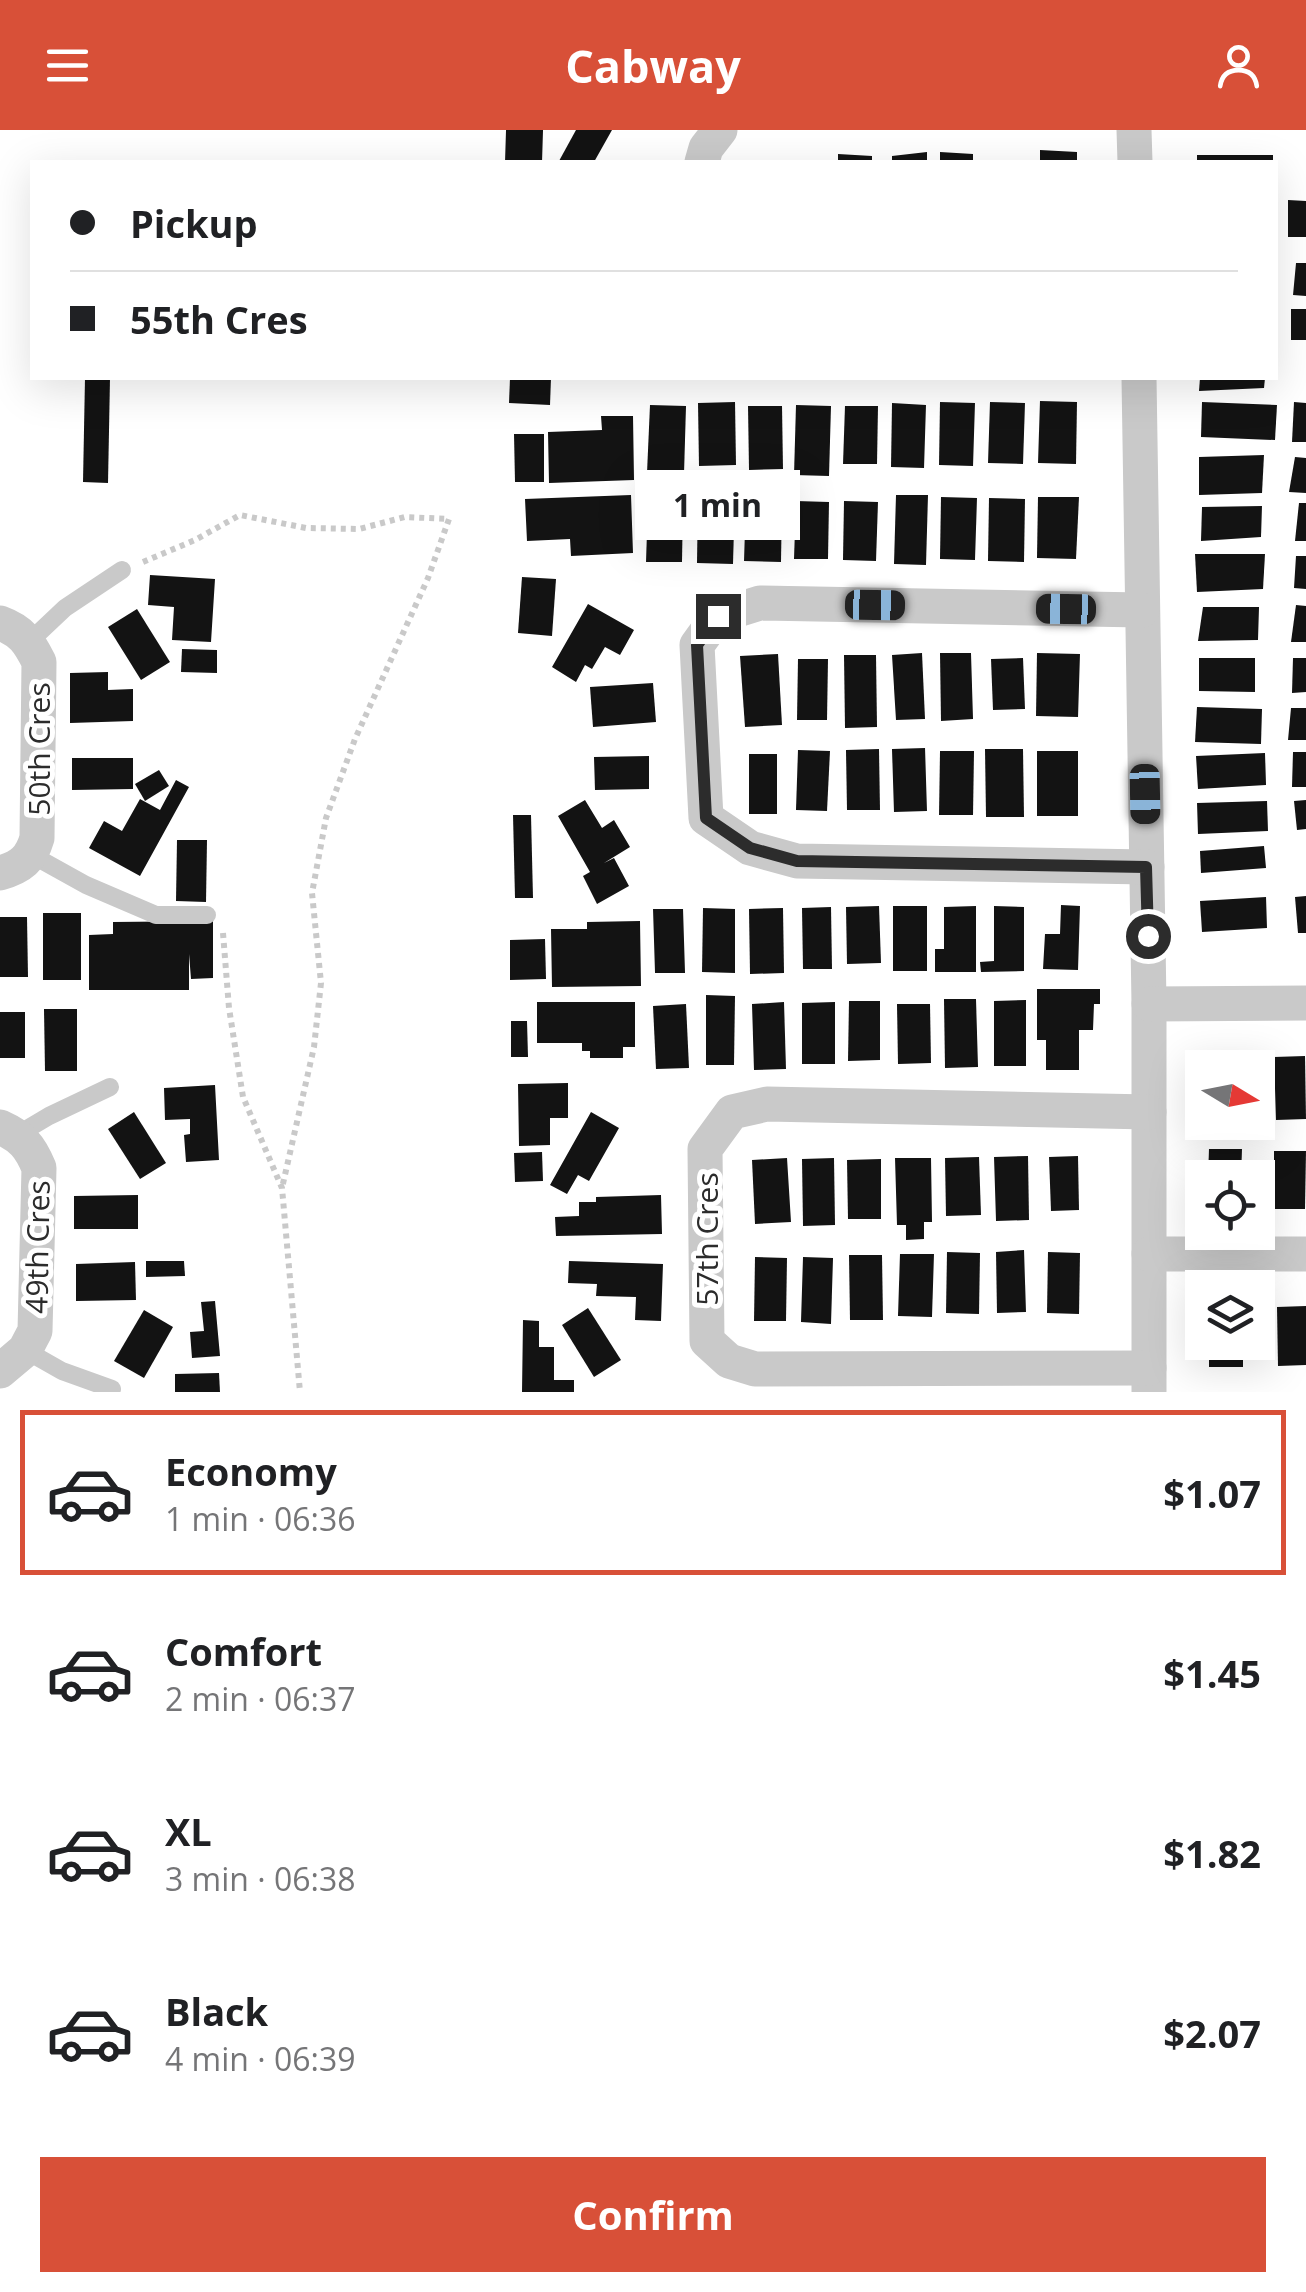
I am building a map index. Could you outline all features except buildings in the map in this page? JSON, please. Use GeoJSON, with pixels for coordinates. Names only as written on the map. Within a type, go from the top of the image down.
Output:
{"type":"FeatureCollection","features":[{"type":"Feature","properties":{"kind":"street"},"geometry":{"type":"LineString","coordinates":[[703,160],[706,148],[720,130]]}},
{"type":"Feature","properties":{"kind":"street"},"geometry":{"type":"LineString","coordinates":[[1134,130],[1135,160]]}},
{"type":"Feature","properties":{"kind":"street"},"geometry":{"type":"LineString","coordinates":[[1139,380],[1149,1004],[1150,1380]]}},
{"type":"Feature","properties":{"kind":"street"},"geometry":{"type":"LineString","coordinates":[[1142,610],[760,603],[718,616],[697,645],[706,818],[750,848],[797,861],[1146,867]]}},
{"type":"Feature","properties":{"kind":"street","name":"50th Cres"},"geometry":{"type":"LineString","coordinates":[[0,873],[20,866],[32,856],[38,838],[39,662],[15,632]]}},
{"type":"Feature","properties":{"kind":"street"},"geometry":{"type":"LineString","coordinates":[[1149,1004],[1306,1002]]}},
{"type":"Feature","properties":{"kind":"street","name":"57th Cres"},"geometry":{"type":"LineString","coordinates":[[1149,1112],[767,1104],[732,1112],[706,1149],[706,1168],[707,1342],[729,1362],[754,1368],[1150,1380]]}},
{"type":"Feature","properties":{"kind":"street","name":"49th Cres"},"geometry":{"type":"LineString","coordinates":[[9,1131],[30,1146],[39,1168],[35,1330],[12,1361]]}},
{"type":"Feature","properties":{"kind":"street"},"geometry":{"type":"LineString","coordinates":[[1150,1254],[1306,1254]]}},
{"type":"Feature","properties":{"kind":"lane"},"geometry":{"type":"LineString","coordinates":[[15,632],[65,608],[122,570]]}},
{"type":"Feature","properties":{"kind":"lane"},"geometry":{"type":"LineString","coordinates":[[32,856],[86,886],[156,916],[207,915]]}},
{"type":"Feature","properties":{"kind":"lane"},"geometry":{"type":"LineString","coordinates":[[9,1131],[110,1087]]}},
{"type":"Feature","properties":{"kind":"lane"},"geometry":{"type":"LineString","coordinates":[[12,1361],[62,1371],[112,1388]]}},
{"type":"Feature","properties":{"kind":"path"},"geometry":{"type":"LineString","coordinates":[[122,570],[195,540],[240,515],[306,528],[359,529],[405,517],[449,519],[428,578],[354,739],[326,818],[312,893],[322,983],[314,1048],[282,1188]]}},
{"type":"Feature","properties":{"kind":"path"},"geometry":{"type":"LineString","coordinates":[[207,915],[222,920],[228,1008],[244,1097],[282,1188],[300,1392]]}},
{"type":"Feature","properties":{"kind":"route"},"geometry":{"type":"LineString","coordinates":[[718,616],[697,645],[706,818],[750,848],[797,861],[1146,867],[1148,936]]}}]}
